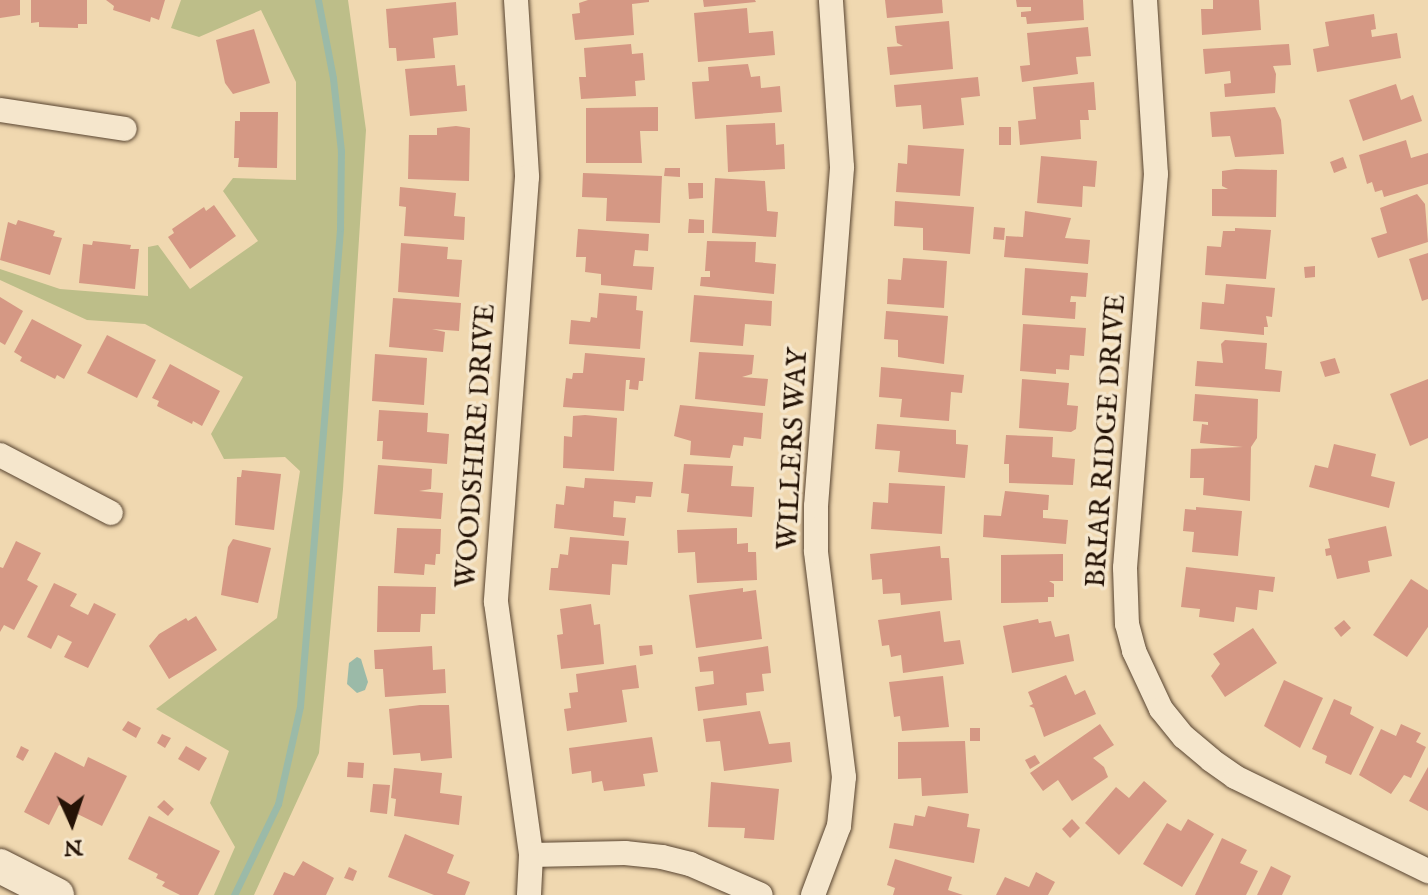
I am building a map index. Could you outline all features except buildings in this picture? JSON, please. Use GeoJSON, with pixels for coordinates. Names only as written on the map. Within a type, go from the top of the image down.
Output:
{"type":"FeatureCollection","features":[{"type":"Feature","properties":{"kind":"street","name":"WOODSHIRE DRIVE"},"geometry":{"type":"LineString","coordinates":[[516,0],[527,177],[496,591],[498,631],[531,855],[529,895]]}},
{"type":"Feature","properties":{"kind":"street","name":"WILLERS WAY"},"geometry":{"type":"LineString","coordinates":[[813,895],[839,826],[844,777],[816,551],[816,506],[842,167],[831,0]]}},
{"type":"Feature","properties":{"kind":"street","name":"BRIAR RIDGE DRIVE"},"geometry":{"type":"LineString","coordinates":[[1145,0],[1156,174],[1125,568],[1127,624],[1134,651],[1161,709],[1184,737],[1211,760],[1235,777],[1428,871]]}},
{"type":"Feature","properties":{"kind":"street"},"geometry":{"type":"LineString","coordinates":[[0,110],[125,129]]}},
{"type":"Feature","properties":{"kind":"street"},"geometry":{"type":"LineString","coordinates":[[0,455],[111,513]]}},
{"type":"Feature","properties":{"kind":"street"},"geometry":{"type":"LineString","coordinates":[[531,855],[625,853],[662,857],[690,864],[761,895]]}},
{"type":"Feature","properties":{"kind":"street"},"geometry":{"type":"LineString","coordinates":[[0,866],[57,895]]}},
{"type":"Feature","properties":{"kind":"green space"},"geometry":{"type":"Polygon","coordinates":[[[181,0],[348,0],[366,130],[343,489],[319,753],[254,895],[214,895],[235,847],[210,803],[229,751],[156,709],[277,618],[300,471],[285,457],[224,459],[211,434],[243,377],[145,324],[87,320],[0,280],[0,269],[60,289],[148,296],[148,247],[158,245],[190,289],[258,241],[223,191],[233,178],[296,180],[296,82],[261,10],[199,37],[171,28],[181,0]]]}},
{"type":"Feature","properties":{"kind":"shaded area"},"geometry":{"type":"Polygon","coordinates":[[[357,657],[361,659],[368,682],[365,690],[357,693],[347,684],[349,663],[357,657]]]}},
{"type":"Feature","properties":{"kind":"waterway"},"geometry":{"type":"LineString","coordinates":[[234,895],[278,804],[300,706],[340,228],[341,151],[333,78],[318,0]]}}]}
